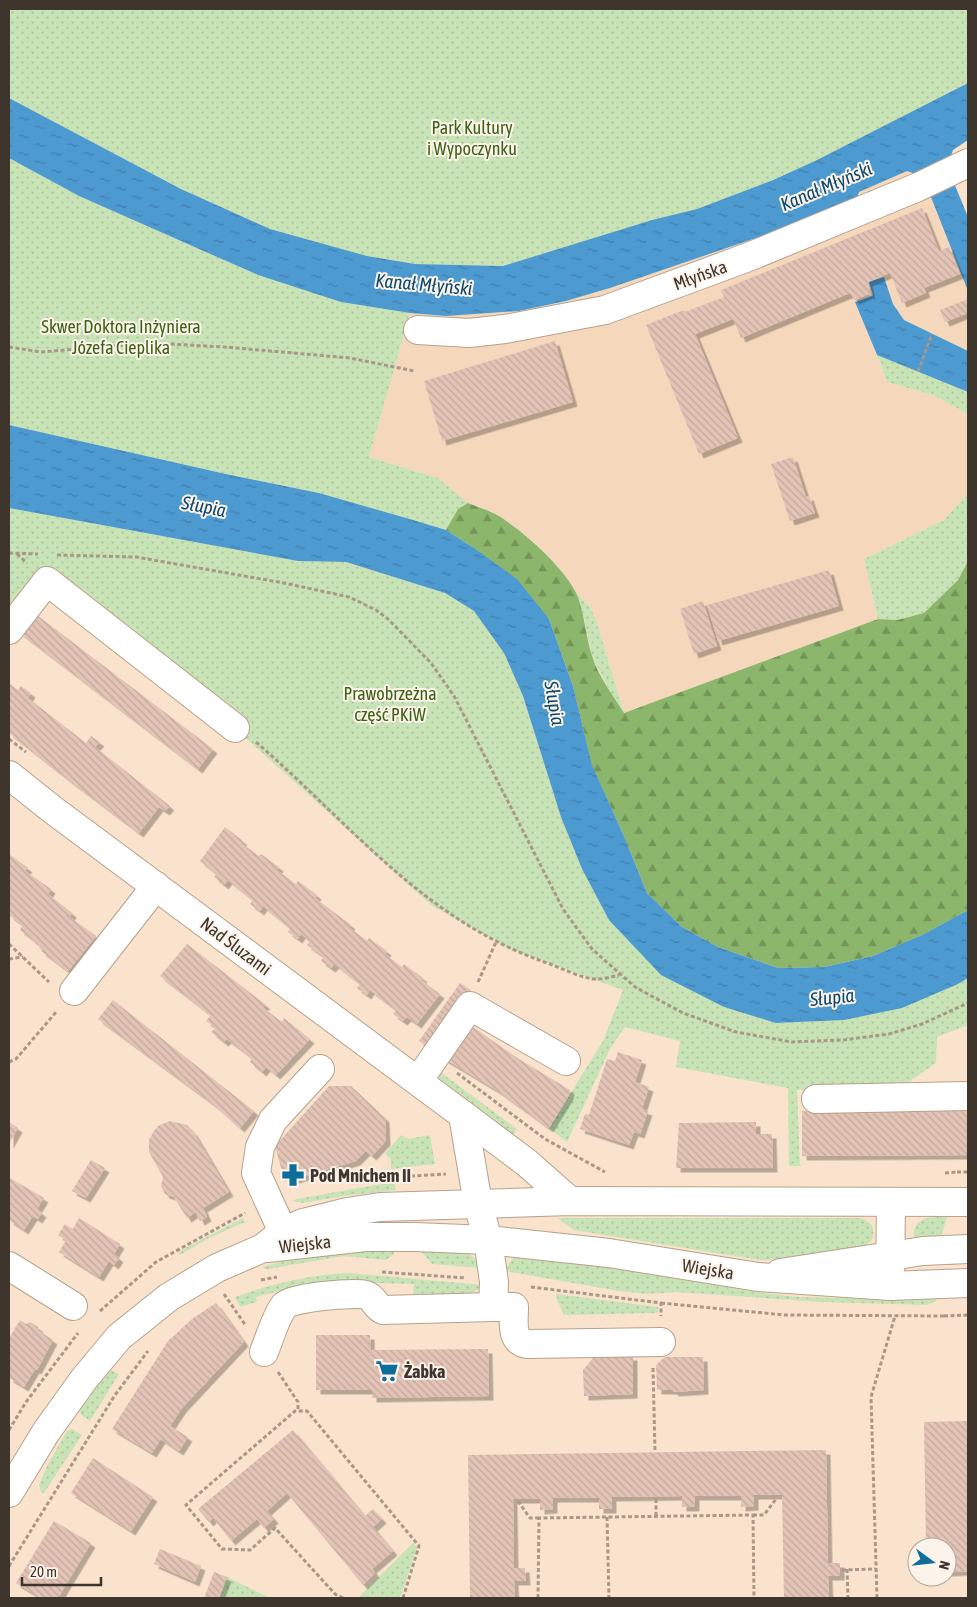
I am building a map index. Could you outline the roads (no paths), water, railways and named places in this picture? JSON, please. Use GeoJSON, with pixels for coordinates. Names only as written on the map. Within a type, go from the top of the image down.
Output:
{"type":"FeatureCollection","features":[{"type":"Feature","properties":{"kind":"main road","name":"Młyńska"},"geometry":{"type":"LineString","coordinates":[[418,330],[469,333],[505,329],[605,310],[751,256],[960,167]]}},
{"type":"Feature","properties":{"kind":"main road"},"geometry":{"type":"LineString","coordinates":[[9,630],[47,581],[235,728]]}},
{"type":"Feature","properties":{"kind":"main road","name":"Nad Śluzami"},"geometry":{"type":"LineString","coordinates":[[9,775],[527,1163],[570,1201]]}},
{"type":"Feature","properties":{"kind":"main road"},"geometry":{"type":"LineString","coordinates":[[71,996],[156,886]]}},
{"type":"Feature","properties":{"kind":"main road"},"geometry":{"type":"LineString","coordinates":[[418,1081],[470,1006],[566,1061]]}},
{"type":"Feature","properties":{"kind":"main road"},"geometry":{"type":"LineString","coordinates":[[9,1493],[46,1432],[84,1379],[120,1337],[169,1297],[217,1268],[273,1240],[256,1173],[260,1147],[273,1120],[320,1069]]}},
{"type":"Feature","properties":{"kind":"main road"},"geometry":{"type":"LineString","coordinates":[[816,1099],[968,1096]]}},
{"type":"Feature","properties":{"kind":"main road"},"geometry":{"type":"LineString","coordinates":[[463,1115],[478,1204],[488,1240],[493,1295]]}},
{"type":"Feature","properties":{"kind":"main road","name":"Wiejska"},"geometry":{"type":"LineString","coordinates":[[273,1240],[303,1224],[348,1212],[380,1207],[570,1201],[968,1202]]}},
{"type":"Feature","properties":{"kind":"main road"},"geometry":{"type":"LineString","coordinates":[[890,1286],[891,1202]]}},
{"type":"Feature","properties":{"kind":"main road","name":"Wiejska"},"geometry":{"type":"LineString","coordinates":[[273,1240],[415,1237],[488,1240],[609,1253],[758,1276],[890,1286],[968,1283]]}},
{"type":"Feature","properties":{"kind":"main road"},"geometry":{"type":"LineString","coordinates":[[758,1276],[923,1250],[968,1249]]}},
{"type":"Feature","properties":{"kind":"main road"},"geometry":{"type":"LineString","coordinates":[[9,1266],[74,1306]]}},
{"type":"Feature","properties":{"kind":"main road"},"geometry":{"type":"LineString","coordinates":[[264,1352],[283,1306],[291,1301],[332,1294],[368,1295],[383,1310],[493,1295],[514,1307],[515,1336],[522,1343],[661,1342]]}},
{"type":"Feature","properties":{"kind":"water","name":"Kanał Młyński"},"geometry":{"type":"Polygon","coordinates":[[[968,83],[968,140],[953,150],[950,159],[945,161],[968,217],[968,291],[921,172],[916,174],[907,171],[859,192],[855,204],[610,288],[566,301],[519,311],[446,316],[410,313],[341,302],[258,275],[79,196],[9,158],[9,98],[181,189],[270,229],[367,256],[415,264],[503,266],[652,220],[697,209],[773,180],[815,161],[968,83]]]}},
{"type":"Feature","properties":{"kind":"water"},"geometry":{"type":"Polygon","coordinates":[[[884,277],[893,304],[904,320],[968,351],[968,392],[877,355],[855,302],[872,296],[869,282],[884,277]]]}},
{"type":"Feature","properties":{"kind":"water","name":"Słupia"},"geometry":{"type":"Polygon","coordinates":[[[9,425],[319,493],[446,530],[517,579],[549,619],[573,686],[592,765],[647,893],[682,927],[718,947],[778,968],[824,967],[873,956],[924,934],[968,910],[968,978],[902,1008],[844,1020],[776,1023],[724,1007],[661,975],[609,920],[582,869],[561,817],[523,696],[504,653],[474,611],[445,593],[346,562],[298,561],[9,508],[9,425]]]}},
{"type":"Feature","properties":{"kind":"place","name":"Pod Mnichem II"},"geometry":{"type":"Point","coordinates":[293,1175]}},
{"type":"Feature","properties":{"kind":"place","name":"Żabka"},"geometry":{"type":"Point","coordinates":[387,1371]}},
{"type":"Feature","properties":{"kind":"park label","name":"Park Kultury i Wypoczynku"},"geometry":{"type":"Point","coordinates":[472,137]}},
{"type":"Feature","properties":{"kind":"park label","name":"Skwer Doktora Inżyniera Józefa Cieplika"},"geometry":{"type":"Point","coordinates":[121,336]}},
{"type":"Feature","properties":{"kind":"park label","name":"Prawobrzeżna część PKiW"},"geometry":{"type":"Point","coordinates":[390,703]}}]}
